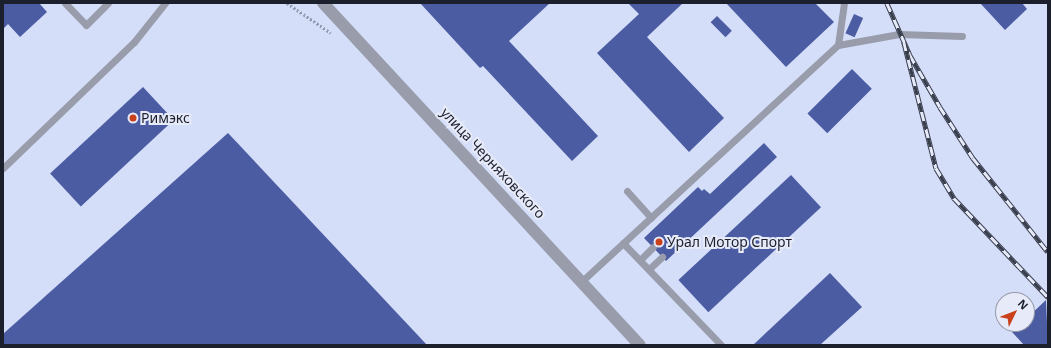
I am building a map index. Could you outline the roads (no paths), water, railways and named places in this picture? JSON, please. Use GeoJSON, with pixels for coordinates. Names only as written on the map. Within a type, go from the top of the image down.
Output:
{"type":"FeatureCollection","features":[{"type":"Feature","properties":{"kind":"street","name":"улица Черняховского"},"geometry":{"type":"LineString","coordinates":[[323,3],[582,280],[640,345]]}},
{"type":"Feature","properties":{"kind":"lane"},"geometry":{"type":"LineString","coordinates":[[65,3],[86,25],[108,3]]}},
{"type":"Feature","properties":{"kind":"lane"},"geometry":{"type":"LineString","coordinates":[[3,168],[134,42],[165,3]]}},
{"type":"Feature","properties":{"kind":"lane"},"geometry":{"type":"LineString","coordinates":[[838,45],[844,3]]}},
{"type":"Feature","properties":{"kind":"lane"},"geometry":{"type":"LineString","coordinates":[[582,280],[838,45],[899,34],[962,36]]}},
{"type":"Feature","properties":{"kind":"lane"},"geometry":{"type":"LineString","coordinates":[[627,191],[650,218]]}},
{"type":"Feature","properties":{"kind":"lane"},"geometry":{"type":"LineString","coordinates":[[623,243],[721,345]]}},
{"type":"Feature","properties":{"kind":"lane"},"geometry":{"type":"LineString","coordinates":[[640,260],[653,247]]}},
{"type":"Feature","properties":{"kind":"lane"},"geometry":{"type":"LineString","coordinates":[[648,269],[662,257]]}},
{"type":"Feature","properties":{"kind":"railway"},"geometry":{"type":"LineString","coordinates":[[887,3],[910,55],[940,107],[973,158],[1048,252]]}},
{"type":"Feature","properties":{"kind":"railway"},"geometry":{"type":"LineString","coordinates":[[904,42],[936,168],[954,198],[1048,297]]}},
{"type":"Feature","properties":{"kind":"place","name":"Римэкс"},"geometry":{"type":"Point","coordinates":[133,118]}},
{"type":"Feature","properties":{"kind":"place","name":"Урал Мотор Спорт"},"geometry":{"type":"Point","coordinates":[659,242]}}]}
